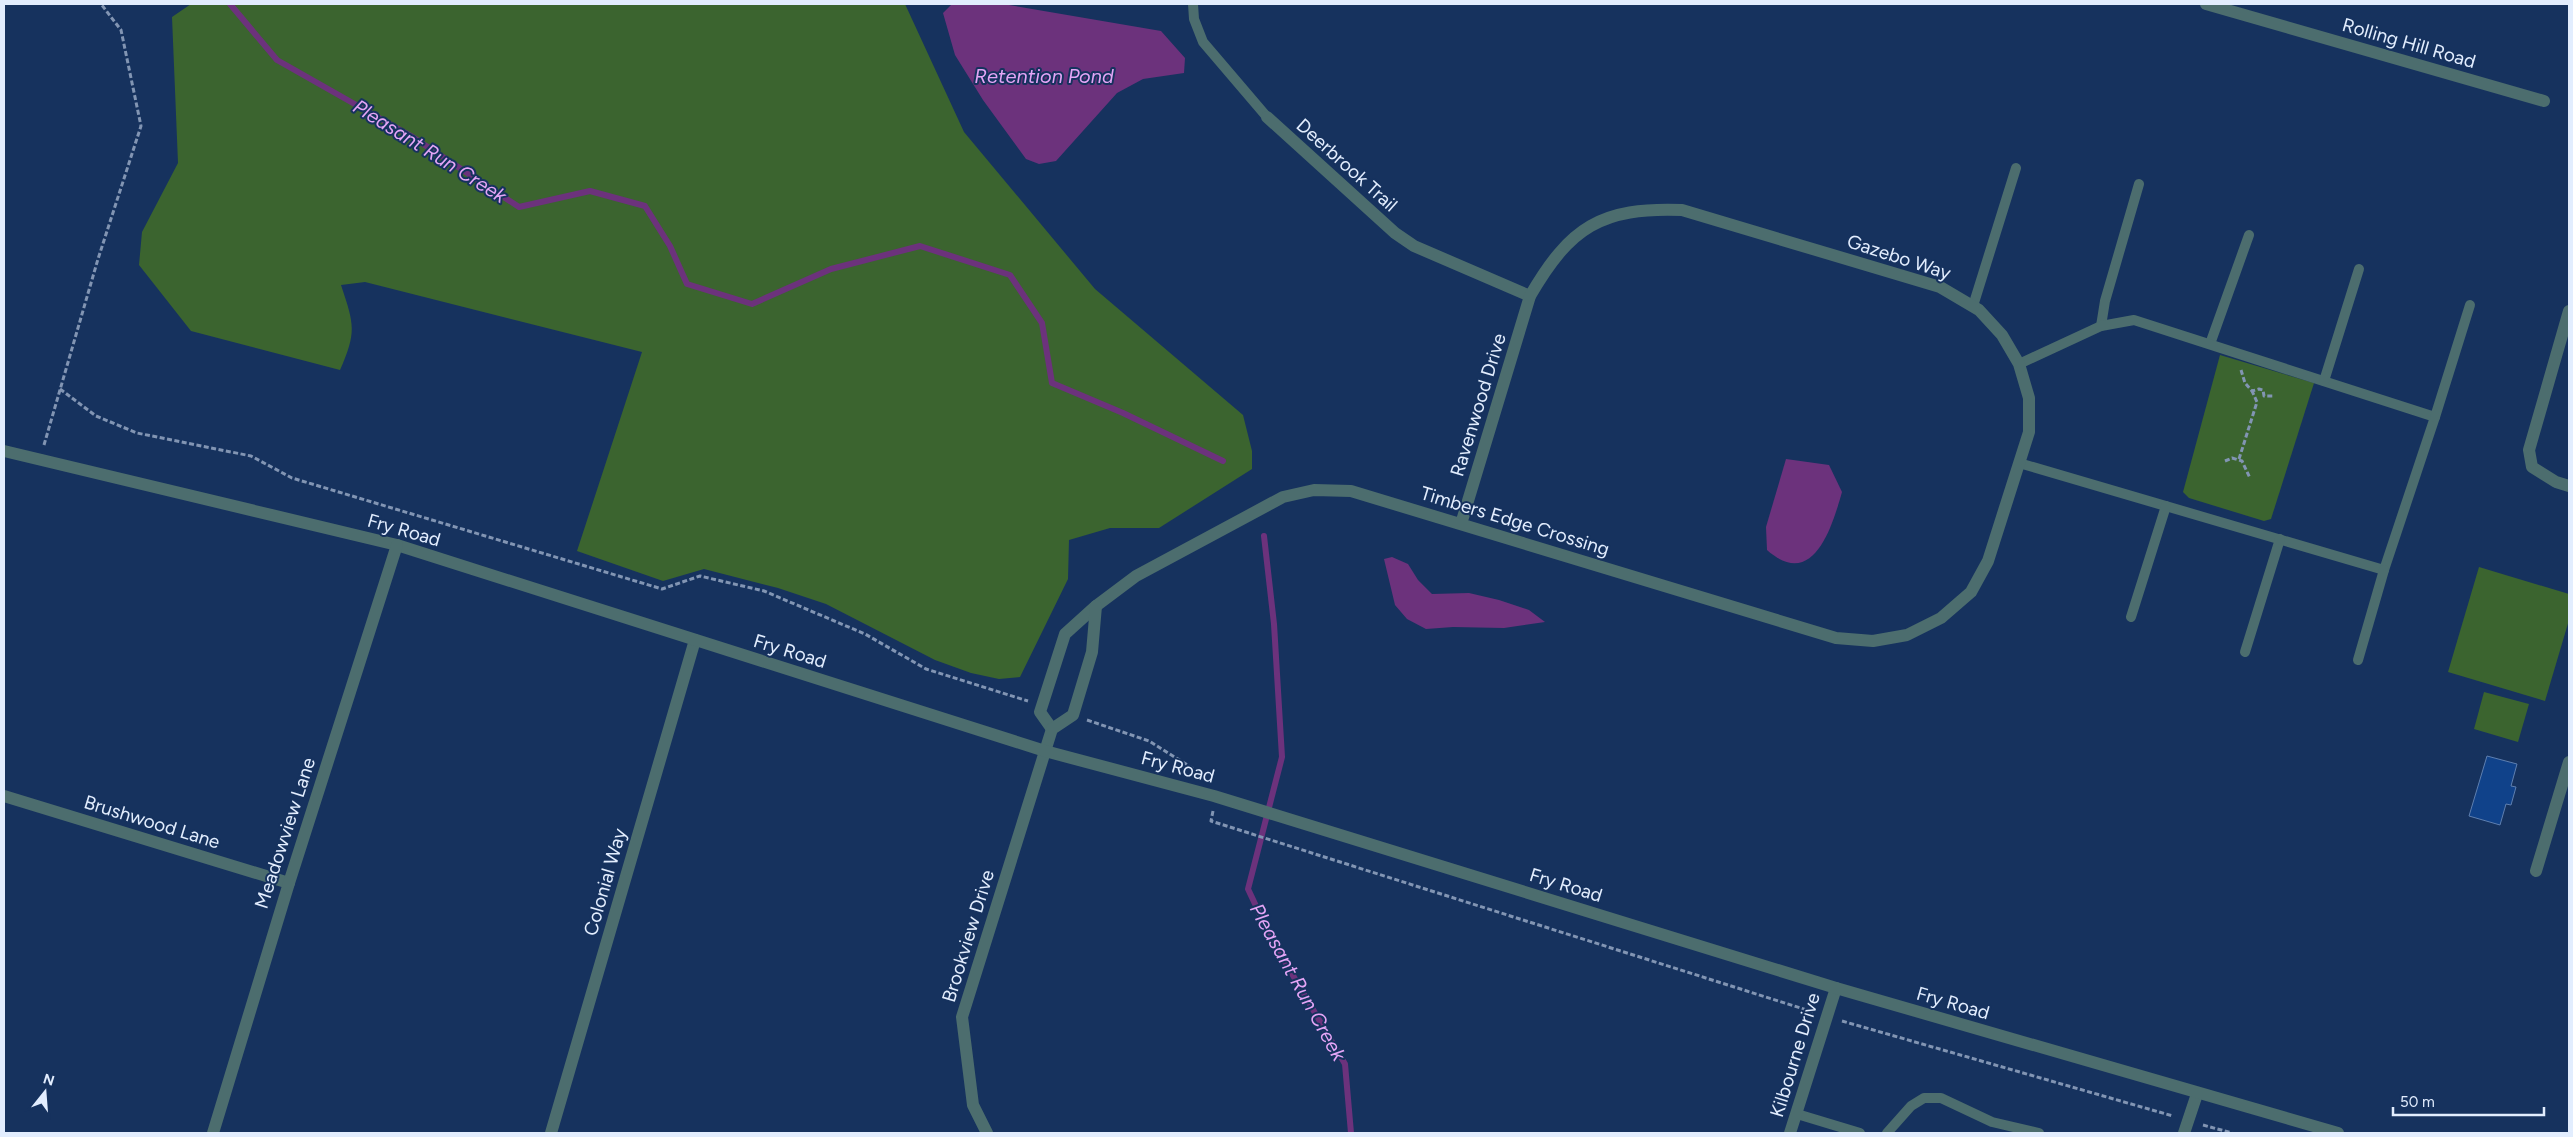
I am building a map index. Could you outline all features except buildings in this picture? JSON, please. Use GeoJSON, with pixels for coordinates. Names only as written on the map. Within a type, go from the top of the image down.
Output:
{"type":"FeatureCollection","features":[{"type":"Feature","properties":{"kind":"street","name":"Rolling Hill Road"},"geometry":{"type":"LineString","coordinates":[[2206,4],[2544,101]]}},
{"type":"Feature","properties":{"kind":"street","name":"Deerbrook Trail"},"geometry":{"type":"LineString","coordinates":[[1267,117],[1395,233],[1408,242],[1530,296]]}},
{"type":"Feature","properties":{"kind":"street","name":"Gazebo Way"},"geometry":{"type":"LineString","coordinates":[[1530,296],[1549,264],[1575,235],[1609,217],[1646,208],[1682,210],[1940,287],[1979,310],[2002,335],[2019,364],[2028,398],[2029,432],[1988,561],[1971,592],[1941,618]]}},
{"type":"Feature","properties":{"kind":"street","name":"Ravenwood Drive"},"geometry":{"type":"LineString","coordinates":[[1462,524],[1530,296]]}},
{"type":"Feature","properties":{"kind":"street"},"geometry":{"type":"LineString","coordinates":[[2569,311],[2529,450],[2532,467],[2556,482],[2569,486]]}},
{"type":"Feature","properties":{"kind":"street","name":"Fry Road"},"geometry":{"type":"LineString","coordinates":[[4,451],[397,546],[1045,751],[1214,796],[1836,988],[2196,1094],[2338,1133]]}},
{"type":"Feature","properties":{"kind":"street","name":"Timbers Edge Crossing"},"geometry":{"type":"LineString","coordinates":[[1042,705],[1065,634],[1096,606],[1136,576],[1283,497],[1314,490],[1351,491],[1836,638],[1873,641],[1907,635],[1941,618]]}},
{"type":"Feature","properties":{"kind":"street","name":"Meadowview Lane"},"geometry":{"type":"LineString","coordinates":[[213,1133],[289,883],[397,546]]}},
{"type":"Feature","properties":{"kind":"street"},"geometry":{"type":"LineString","coordinates":[[1045,751],[1052,729],[1073,715],[1092,652],[1096,606]]}},
{"type":"Feature","properties":{"kind":"street","name":"Colonial Way"},"geometry":{"type":"LineString","coordinates":[[551,1133],[695,640]]}},
{"type":"Feature","properties":{"kind":"street"},"geometry":{"type":"LineString","coordinates":[[1042,705],[1040,712],[1052,729]]}},
{"type":"Feature","properties":{"kind":"street","name":"Brookview Drive"},"geometry":{"type":"LineString","coordinates":[[987,1133],[973,1105],[962,1016],[1045,751]]}},
{"type":"Feature","properties":{"kind":"street"},"geometry":{"type":"LineString","coordinates":[[2536,871],[2569,762]]}},
{"type":"Feature","properties":{"kind":"street","name":"Brushwood Lane"},"geometry":{"type":"LineString","coordinates":[[4,796],[289,883]]}},
{"type":"Feature","properties":{"kind":"street","name":"Kilbourne Drive"},"geometry":{"type":"LineString","coordinates":[[1790,1133],[1836,988]]}},
{"type":"Feature","properties":{"kind":"street"},"geometry":{"type":"LineString","coordinates":[[2184,1133],[2196,1094]]}},
{"type":"Feature","properties":{"kind":"lane","name":"Deerbrook Trail"},"geometry":{"type":"LineString","coordinates":[[1193,4],[1194,19],[1203,42],[1267,117]]}},
{"type":"Feature","properties":{"kind":"lane"},"geometry":{"type":"LineString","coordinates":[[1973,306],[2016,168]]}},
{"type":"Feature","properties":{"kind":"lane"},"geometry":{"type":"LineString","coordinates":[[2101,326],[2105,301],[2139,184]]}},
{"type":"Feature","properties":{"kind":"lane"},"geometry":{"type":"LineString","coordinates":[[2210,344],[2249,235]]}},
{"type":"Feature","properties":{"kind":"lane"},"geometry":{"type":"LineString","coordinates":[[2324,381],[2359,268]]}},
{"type":"Feature","properties":{"kind":"lane"},"geometry":{"type":"LineString","coordinates":[[2358,660],[2384,570],[2470,304]]}},
{"type":"Feature","properties":{"kind":"lane"},"geometry":{"type":"LineString","coordinates":[[2019,364],[2101,326],[2134,320],[2435,417]]}},
{"type":"Feature","properties":{"kind":"lane"},"geometry":{"type":"LineString","coordinates":[[2019,463],[2384,570]]}},
{"type":"Feature","properties":{"kind":"lane"},"geometry":{"type":"LineString","coordinates":[[2131,617],[2166,506]]}},
{"type":"Feature","properties":{"kind":"lane"},"geometry":{"type":"LineString","coordinates":[[2244,652],[2280,539]]}},
{"type":"Feature","properties":{"kind":"lane"},"geometry":{"type":"LineString","coordinates":[[1887,1133],[1911,1106],[1924,1098],[1941,1098],[1992,1122],[2039,1133]]}},
{"type":"Feature","properties":{"kind":"lane"},"geometry":{"type":"LineString","coordinates":[[1797,1114],[1860,1133]]}},
{"type":"Feature","properties":{"kind":"path"},"geometry":{"type":"LineString","coordinates":[[40,459],[98,259],[141,126],[121,30],[101,4]]}},
{"type":"Feature","properties":{"kind":"path"},"geometry":{"type":"LineString","coordinates":[[2239,459],[2256,399],[2240,374],[2243,355]]}},
{"type":"Feature","properties":{"kind":"path"},"geometry":{"type":"LineString","coordinates":[[2252,391],[2259,388],[2263,390],[2264,396]]}},
{"type":"Feature","properties":{"kind":"path"},"geometry":{"type":"LineString","coordinates":[[60,389],[96,416],[137,433],[251,456],[292,478],[662,589],[700,576],[764,591],[865,634],[926,669],[1042,705]]}},
{"type":"Feature","properties":{"kind":"path"},"geometry":{"type":"LineString","coordinates":[[2256,399],[2272,396]]}},
{"type":"Feature","properties":{"kind":"path"},"geometry":{"type":"LineString","coordinates":[[2225,461],[2232,458],[2239,459],[2245,464],[2250,478]]}},
{"type":"Feature","properties":{"kind":"path"},"geometry":{"type":"LineString","coordinates":[[1073,715],[1149,741],[1210,779],[1214,796],[1211,821],[1827,1016],[2232,1133]]}},
{"type":"Feature","properties":{"kind":"green space"},"geometry":{"type":"Polygon","coordinates":[[[191,4],[905,4],[964,132],[1095,289],[1243,415],[1252,451],[1252,469],[1159,528],[1110,528],[1069,540],[1068,579],[1020,677],[999,679],[971,673],[935,660],[826,604],[778,588],[704,569],[663,581],[577,551],[642,352],[365,282],[341,285],[349,309],[352,328],[349,346],[340,370],[191,331],[139,265],[142,232],[178,163],[172,17],[191,4]]]}},
{"type":"Feature","properties":{"kind":"green space"},"geometry":{"type":"Polygon","coordinates":[[[2220,355],[2314,383],[2271,519],[2264,521],[2189,498],[2183,492],[2220,355]]]}},
{"type":"Feature","properties":{"kind":"green space"},"geometry":{"type":"Polygon","coordinates":[[[2479,567],[2569,594],[2569,620],[2545,701],[2448,672],[2479,567]]]}},
{"type":"Feature","properties":{"kind":"green space"},"geometry":{"type":"Polygon","coordinates":[[[2484,692],[2529,704],[2518,742],[2474,729],[2484,692]]]}},
{"type":"Feature","properties":{"kind":"water","name":"Retention Pond"},"geometry":{"type":"Polygon","coordinates":[[[952,4],[1003,4],[1161,31],[1185,58],[1184,73],[1143,79],[1117,93],[1056,161],[1039,164],[1026,159],[983,100],[955,55],[943,13],[952,4]]]}},
{"type":"Feature","properties":{"kind":"water"},"geometry":{"type":"Polygon","coordinates":[[[1786,459],[1829,465],[1842,492],[1833,522],[1818,550],[1808,559],[1797,563],[1783,561],[1767,550],[1766,527],[1786,459]]]}},
{"type":"Feature","properties":{"kind":"water"},"geometry":{"type":"Polygon","coordinates":[[[1392,557],[1408,564],[1418,580],[1432,594],[1469,593],[1499,600],[1529,610],[1545,622],[1504,628],[1453,627],[1426,629],[1407,619],[1395,605],[1384,559],[1392,557]]]}},
{"type":"Feature","properties":{"kind":"waterway","name":"Pleasant Run Creek"},"geometry":{"type":"LineString","coordinates":[[230,4],[277,60],[411,136],[519,207],[590,191],[645,206],[670,246],[687,284],[752,304],[831,269],[920,246],[1010,275],[1042,323],[1052,383],[1123,413],[1223,461]]}},
{"type":"Feature","properties":{"kind":"waterway","name":"Pleasant Run Creek"},"geometry":{"type":"LineString","coordinates":[[1264,536],[1274,624],[1282,757],[1248,889],[1271,938],[1345,1064],[1351,1133]]}}]}
